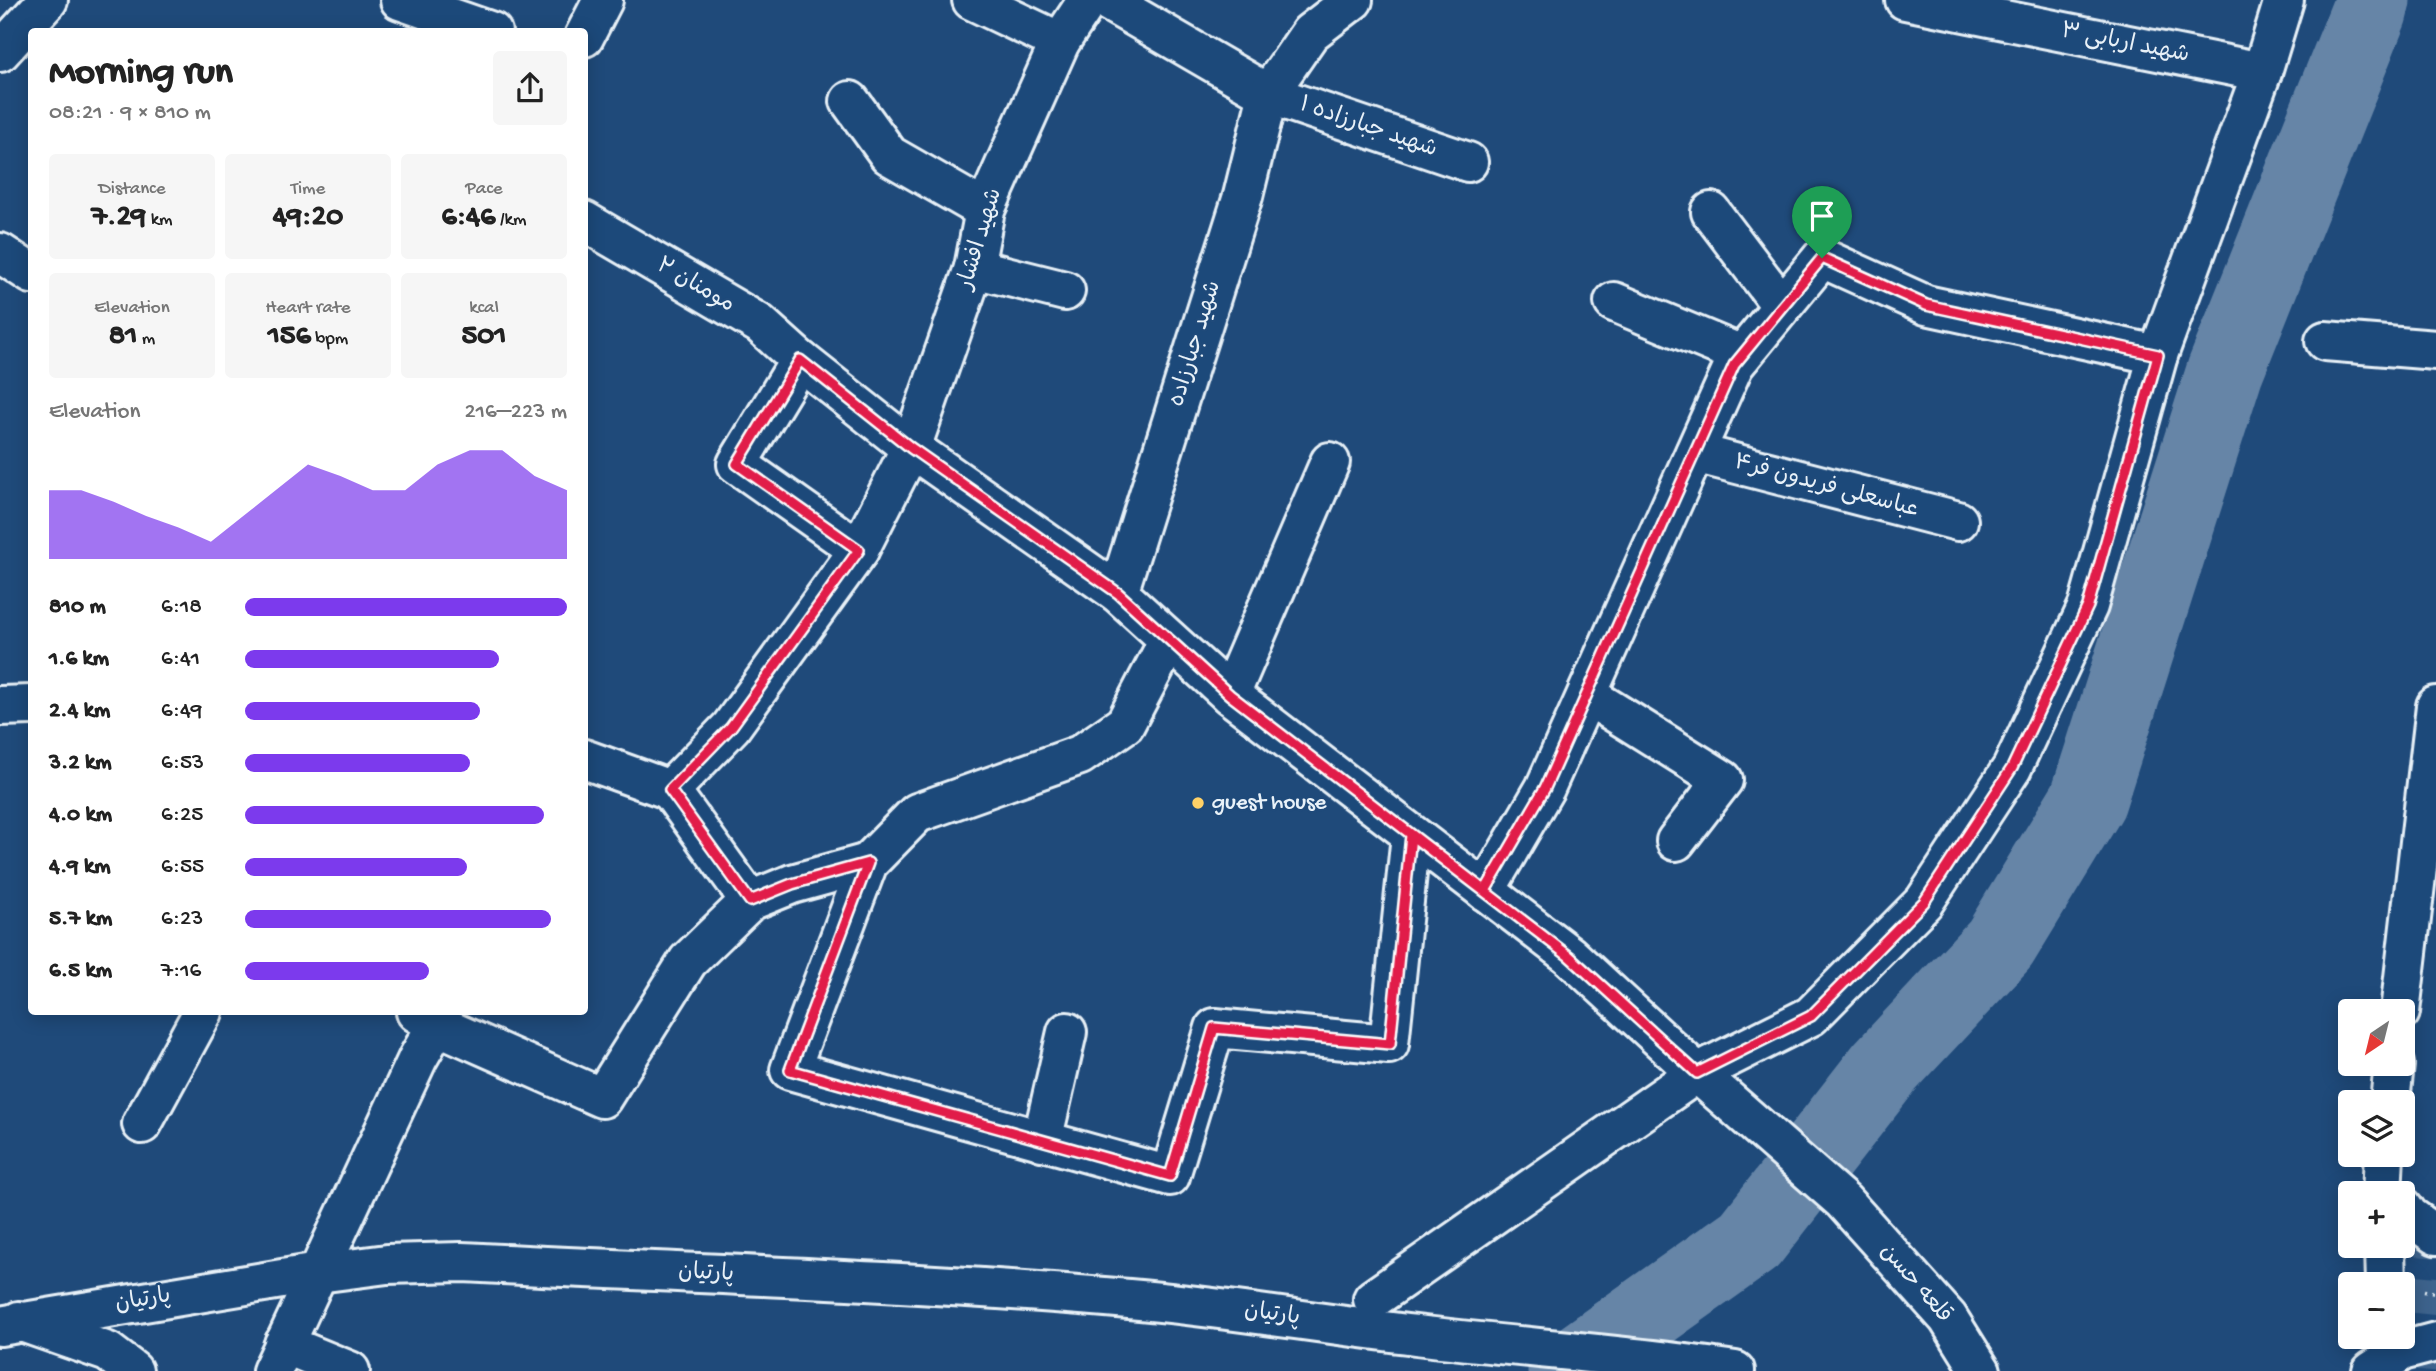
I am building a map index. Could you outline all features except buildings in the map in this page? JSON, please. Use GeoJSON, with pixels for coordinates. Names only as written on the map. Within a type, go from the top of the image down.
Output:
{"type":"FeatureCollection","features":[{"type":"Feature","properties":{"kind":"street"},"geometry":{"type":"LineString","coordinates":[[0,52],[48,0]]}},
{"type":"Feature","properties":{"kind":"street"},"geometry":{"type":"LineString","coordinates":[[400,0],[480,28]]}},
{"type":"Feature","properties":{"kind":"street"},"geometry":{"type":"LineString","coordinates":[[588,29],[603,0]]}},
{"type":"Feature","properties":{"kind":"street"},"geometry":{"type":"LineString","coordinates":[[972,0],[1060,42]]}},
{"type":"Feature","properties":{"kind":"street","name":"شهید افشار"},"geometry":{"type":"LineString","coordinates":[[670,790],[731,727],[859,550],[911,448],[975,268],[985,210],[1060,42],[1088,0]]}},
{"type":"Feature","properties":{"kind":"street","name":"۱ شهید جبارزاده"},"geometry":{"type":"LineString","coordinates":[[1106,0],[1268,94],[1468,162]]}},
{"type":"Feature","properties":{"kind":"street"},"geometry":{"type":"LineString","coordinates":[[1268,94],[1310,33],[1353,0]]}},
{"type":"Feature","properties":{"kind":"street","name":"شهید اربابی ۳"},"geometry":{"type":"LineString","coordinates":[[1905,0],[2262,72]]}},
{"type":"Feature","properties":{"kind":"street"},"geometry":{"type":"LineString","coordinates":[[1373,1299],[1697,1073],[1811,1016],[1924,902],[2012,768],[2088,606],[2158,355],[2262,72],[2284,0]]}},
{"type":"Feature","properties":{"kind":"street","name":"شهید جبارزاده"},"geometry":{"type":"LineString","coordinates":[[1118,593],[1243,196],[1268,94]]}},
{"type":"Feature","properties":{"kind":"street"},"geometry":{"type":"LineString","coordinates":[[850,102],[889,155],[985,210]]}},
{"type":"Feature","properties":{"kind":"street"},"geometry":{"type":"LineString","coordinates":[[1711,212],[1782,306]]}},
{"type":"Feature","properties":{"kind":"street","name":"۲ مومنان"},"geometry":{"type":"LineString","coordinates":[[588,223],[760,324],[800,360]]}},
{"type":"Feature","properties":{"kind":"street"},"geometry":{"type":"LineString","coordinates":[[0,253],[28,271]]}},
{"type":"Feature","properties":{"kind":"street"},"geometry":{"type":"LineString","coordinates":[[1485,891],[1545,788],[1734,365],[1822,258],[1926,305],[2158,355]]}},
{"type":"Feature","properties":{"kind":"street"},"geometry":{"type":"LineString","coordinates":[[975,268],[1065,291]]}},
{"type":"Feature","properties":{"kind":"street"},"geometry":{"type":"LineString","coordinates":[[1614,302],[1742,355]]}},
{"type":"Feature","properties":{"kind":"street"},"geometry":{"type":"LineString","coordinates":[[2325,341],[2436,349]]}},
{"type":"Feature","properties":{"kind":"street"},"geometry":{"type":"LineString","coordinates":[[859,550],[737,464],[800,360],[911,448],[1118,593],[1230,695],[1569,956],[1697,1073]]}},
{"type":"Feature","properties":{"kind":"street","name":"عباسعلی فریدون فر۴"},"geometry":{"type":"LineString","coordinates":[[1695,453],[1958,521]]}},
{"type":"Feature","properties":{"kind":"street"},"geometry":{"type":"LineString","coordinates":[[1230,695],[1330,462]]}},
{"type":"Feature","properties":{"kind":"street"},"geometry":{"type":"LineString","coordinates":[[1169,640],[1125,724],[1080,755],[917,813],[868,863],[790,1070],[1170,1176],[1214,1028],[1390,1044],[1411,835]]}},
{"type":"Feature","properties":{"kind":"street"},"geometry":{"type":"LineString","coordinates":[[1587,695],[1723,780],[1676,841]]}},
{"type":"Feature","properties":{"kind":"street"},"geometry":{"type":"LineString","coordinates":[[0,706],[28,705]]}},
{"type":"Feature","properties":{"kind":"street"},"geometry":{"type":"LineString","coordinates":[[2402,999],[2436,706]]}},
{"type":"Feature","properties":{"kind":"street"},"geometry":{"type":"LineString","coordinates":[[588,760],[670,790],[750,901]]}},
{"type":"Feature","properties":{"kind":"street"},"geometry":{"type":"LineString","coordinates":[[350,1371],[278,1357],[418,1058],[426,1018],[602,1098],[688,961],[750,901],[792,884],[868,863]]}},
{"type":"Feature","properties":{"kind":"street"},"geometry":{"type":"LineString","coordinates":[[142,1124],[201,1015]]}},
{"type":"Feature","properties":{"kind":"street"},"geometry":{"type":"LineString","coordinates":[[1042,1141],[1067,1032]]}},
{"type":"Feature","properties":{"kind":"street","name":"قلعه حسن"},"geometry":{"type":"LineString","coordinates":[[1697,1073],[1843,1201],[1948,1318],[1981,1371]]}},
{"type":"Feature","properties":{"kind":"street"},"geometry":{"type":"LineString","coordinates":[[2415,1220],[2436,1235]]}},
{"type":"Feature","properties":{"kind":"street","name":"پارتیان"},"geometry":{"type":"LineString","coordinates":[[9,1323],[318,1273],[387,1264],[461,1262],[933,1284],[1234,1310],[1415,1335],[1671,1361],[1735,1371]]}},
{"type":"Feature","properties":{"kind":"street"},"geometry":{"type":"LineString","coordinates":[[9,1323],[108,1352],[133,1371]]}},
{"type":"Feature","properties":{"kind":"street"},"geometry":{"type":"LineString","coordinates":[[2369,1371],[2402,1351],[2436,1342]]}},
{"type":"Feature","properties":{"kind":"street"},"geometry":{"type":"LineString","coordinates":[[2369,1371],[2373,1349]]}},
{"type":"Feature","properties":{"kind":"waterway"},"geometry":{"type":"LineString","coordinates":[[1566,1371],[1750,1240],[1885,1067],[2000,944],[2088,800],[2225,371],[2372,0]]}},
{"type":"Feature","properties":{"kind":"tunnel"},"geometry":{"type":"LineString","coordinates":[[2421,1371],[2436,1226]]}},
{"type":"Feature","properties":{"kind":"place","name":"guest house"},"geometry":{"type":"Point","coordinates":[1198,803]}},
{"type":"Feature","properties":{"kind":"route"},"geometry":{"type":"LineString","coordinates":[[1822,258],[1926,305],[2158,355],[2088,606],[2012,768],[1924,902],[1811,1016],[1697,1073],[1569,956],[1411,835],[1390,1044],[1214,1028],[1170,1176],[790,1070],[868,863],[792,884],[750,901],[670,790],[731,727],[859,550],[737,464],[800,360],[911,448],[1118,593],[1230,695],[1485,891],[1545,788],[1734,365],[1822,258]]}}]}
